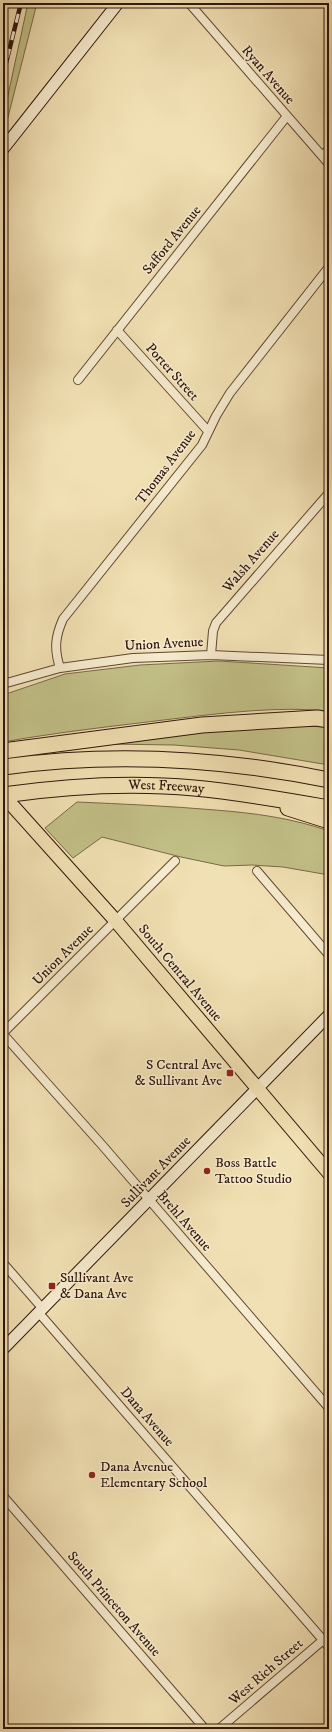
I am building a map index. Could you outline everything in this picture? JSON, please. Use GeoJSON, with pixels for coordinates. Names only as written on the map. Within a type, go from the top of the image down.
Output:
{"type":"FeatureCollection","features":[{"type":"Feature","properties":{"kind":"highway"},"geometry":{"type":"LineString","coordinates":[[3,752],[28,747],[202,725],[317,718],[329,720]]}},
{"type":"Feature","properties":{"kind":"highway","name":"West Freeway"},"geometry":{"type":"LineString","coordinates":[[3,767],[39,762],[89,758],[190,761],[244,765],[329,780]]}},
{"type":"Feature","properties":{"kind":"highway","name":"West Freeway"},"geometry":{"type":"LineString","coordinates":[[3,795],[62,788],[168,786],[246,793],[329,808]]}},
{"type":"Feature","properties":{"kind":"highway"},"geometry":{"type":"LineString","coordinates":[[246,793],[329,821]]}},
{"type":"Feature","properties":{"kind":"main road","name":"South Central Avenue"},"geometry":{"type":"LineString","coordinates":[[3,795],[115,920],[329,1173]]}},
{"type":"Feature","properties":{"kind":"street"},"geometry":{"type":"LineString","coordinates":[[3,149],[118,3]]}},
{"type":"Feature","properties":{"kind":"street","name":"Ryan Avenue"},"geometry":{"type":"LineString","coordinates":[[188,3],[329,164]]}},
{"type":"Feature","properties":{"kind":"street","name":"Safford Avenue"},"geometry":{"type":"LineString","coordinates":[[78,380],[287,116]]}},
{"type":"Feature","properties":{"kind":"street"},"geometry":{"type":"LineString","coordinates":[[322,156],[329,149]]}},
{"type":"Feature","properties":{"kind":"street","name":"Thomas Avenue"},"geometry":{"type":"LineString","coordinates":[[60,668],[56,654],[56,641],[58,630],[63,619],[202,445],[208,431],[230,393],[329,268]]}},
{"type":"Feature","properties":{"kind":"street","name":"Porter Street"},"geometry":{"type":"LineString","coordinates":[[117,330],[208,431]]}},
{"type":"Feature","properties":{"kind":"street","name":"Walsh Avenue"},"geometry":{"type":"LineString","coordinates":[[211,655],[213,631],[216,623],[329,493]]}},
{"type":"Feature","properties":{"kind":"street","name":"Union Avenue"},"geometry":{"type":"LineString","coordinates":[[3,684],[60,668],[133,658],[211,655],[329,660]]}},
{"type":"Feature","properties":{"kind":"street","name":"Union Avenue"},"geometry":{"type":"LineString","coordinates":[[3,1034],[175,861]]}},
{"type":"Feature","properties":{"kind":"street"},"geometry":{"type":"LineString","coordinates":[[257,871],[329,955]]}},
{"type":"Feature","properties":{"kind":"street","name":"Sullivant Avenue"},"geometry":{"type":"LineString","coordinates":[[3,1349],[329,1015]]}},
{"type":"Feature","properties":{"kind":"street","name":"Brehl Avenue"},"geometry":{"type":"LineString","coordinates":[[3,1034],[329,1408]]}},
{"type":"Feature","properties":{"kind":"street","name":"Dana Avenue"},"geometry":{"type":"LineString","coordinates":[[3,1263],[41,1311],[326,1637],[329,1647]]}},
{"type":"Feature","properties":{"kind":"street","name":"South Princeton Avenue"},"geometry":{"type":"LineString","coordinates":[[3,1496],[205,1729]]}},
{"type":"Feature","properties":{"kind":"street","name":"West Rich Street"},"geometry":{"type":"LineString","coordinates":[[219,1729],[326,1637]]}},
{"type":"Feature","properties":{"kind":"street"},"geometry":{"type":"LineString","coordinates":[[3,1726],[6,1729]]}},
{"type":"Feature","properties":{"kind":"shaded area"},"geometry":{"type":"Polygon","coordinates":[[[28,3],[37,3],[7,121],[3,125],[3,118],[28,3]]]}},
{"type":"Feature","properties":{"kind":"shaded area"},"geometry":{"type":"Polygon","coordinates":[[[219,661],[329,668],[329,711],[290,709],[231,713],[87,729],[3,742],[3,695],[65,674],[140,665],[219,661]]]}},
{"type":"Feature","properties":{"kind":"shaded area"},"geometry":{"type":"Polygon","coordinates":[[[272,725],[329,727],[329,765],[239,750],[174,745],[109,744],[189,731],[272,725]]]}},
{"type":"Feature","properties":{"kind":"shaded area"},"geometry":{"type":"Polygon","coordinates":[[[77,802],[180,807],[244,813],[287,819],[315,826],[329,831],[329,875],[283,867],[252,865],[224,866],[102,837],[73,858],[45,828],[77,802]]]}},
{"type":"Feature","properties":{"kind":"railway"},"geometry":{"type":"LineString","coordinates":[[3,75],[21,3]]}},
{"type":"Feature","properties":{"kind":"place","name":"S Central Ave & Sullivant Ave"},"geometry":{"type":"Point","coordinates":[230,1073]}},
{"type":"Feature","properties":{"kind":"place","name":"Boss Battle Tattoo Studio"},"geometry":{"type":"Point","coordinates":[207,1171]}},
{"type":"Feature","properties":{"kind":"place","name":"Sullivant Ave & Dana Ave"},"geometry":{"type":"Point","coordinates":[52,1286]}},
{"type":"Feature","properties":{"kind":"place","name":"Dana Avenue Elementary School"},"geometry":{"type":"Point","coordinates":[92,1475]}}]}
